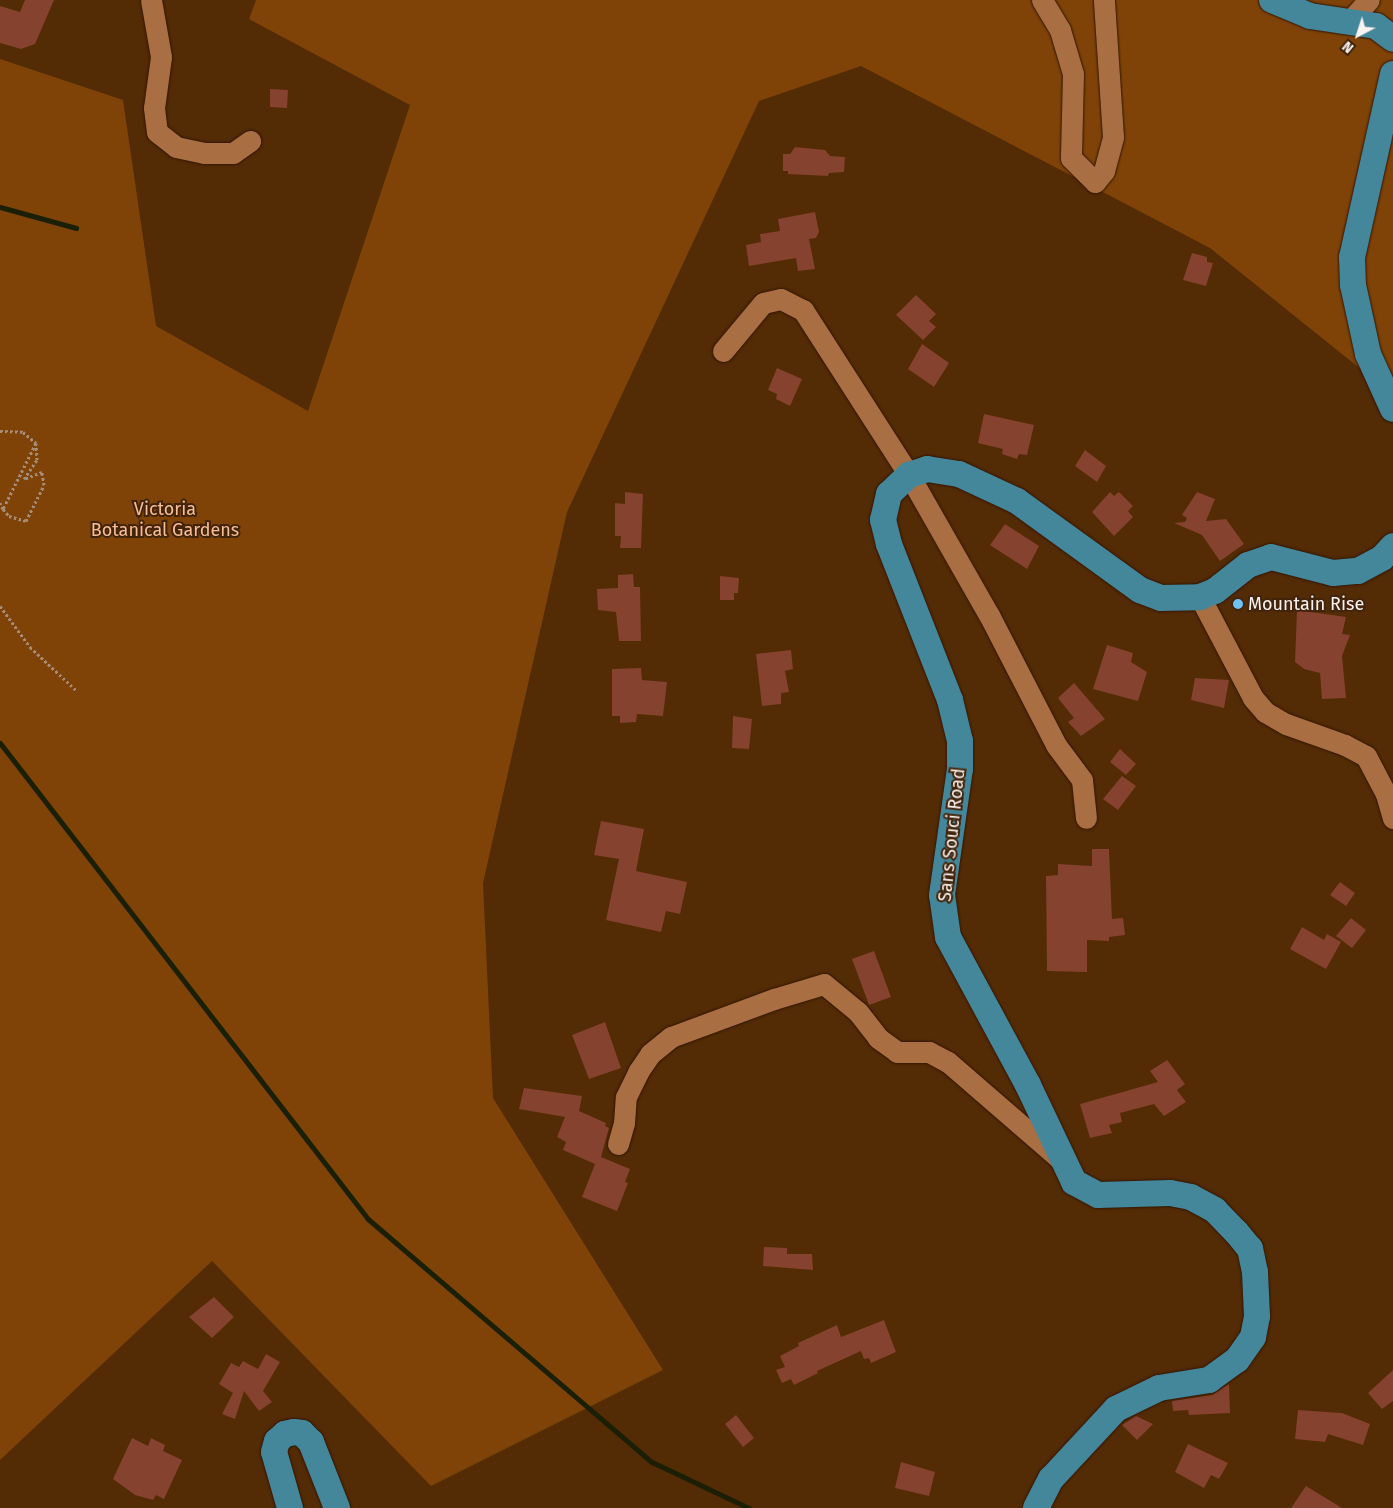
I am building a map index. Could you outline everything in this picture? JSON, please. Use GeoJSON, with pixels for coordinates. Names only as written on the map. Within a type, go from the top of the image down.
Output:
{"type":"FeatureCollection","features":[{"type":"Feature","properties":{"kind":"main road"},"geometry":{"type":"LineString","coordinates":[[1272,0],[1310,16],[1376,26],[1393,39]]}},
{"type":"Feature","properties":{"kind":"main road"},"geometry":{"type":"LineString","coordinates":[[1393,74],[1352,257],[1353,285],[1368,354],[1393,409]]}},
{"type":"Feature","properties":{"kind":"main road"},"geometry":{"type":"LineString","coordinates":[[908,475],[927,469],[942,470],[982,483],[1017,501],[1140,590],[1161,598],[1200,597],[1215,591],[1259,559],[1285,559],[1346,573],[1370,566],[1393,546]]}},
{"type":"Feature","properties":{"kind":"main road","name":"Sans Souci Road"},"geometry":{"type":"LineString","coordinates":[[908,475],[888,494],[883,520],[950,700],[960,741],[960,769],[942,895],[948,937],[1028,1086],[1074,1182],[1090,1193],[1170,1193],[1191,1197],[1215,1210],[1250,1250],[1255,1272],[1257,1316],[1246,1350],[1226,1370],[1209,1380],[1191,1385],[1160,1388],[1116,1409],[1050,1479],[1036,1508]]}},
{"type":"Feature","properties":{"kind":"main road"},"geometry":{"type":"LineString","coordinates":[[290,1508],[274,1452],[277,1441],[285,1434],[294,1432],[302,1433],[311,1442],[337,1508]]}},
{"type":"Feature","properties":{"kind":"street"},"geometry":{"type":"LineString","coordinates":[[151,0],[161,57],[154,108],[157,132],[176,147],[204,153],[233,153],[250,141]]}},
{"type":"Feature","properties":{"kind":"street"},"geometry":{"type":"LineString","coordinates":[[1042,0],[1060,30],[1073,74],[1071,158],[1094,182],[1104,171],[1113,137],[1104,0]]}},
{"type":"Feature","properties":{"kind":"street"},"geometry":{"type":"LineString","coordinates":[[1348,23],[1369,0]]}},
{"type":"Feature","properties":{"kind":"street"},"geometry":{"type":"LineString","coordinates":[[723,351],[763,303],[781,299],[794,303],[814,323],[908,475],[989,615],[1056,745],[1082,780],[1086,818]]}},
{"type":"Feature","properties":{"kind":"street"},"geometry":{"type":"LineString","coordinates":[[1200,597],[1253,698],[1266,712],[1286,724],[1345,745],[1366,756],[1386,794],[1393,818]]}},
{"type":"Feature","properties":{"kind":"street"},"geometry":{"type":"LineString","coordinates":[[618,1144],[624,1123],[626,1097],[634,1080],[650,1054],[671,1037],[824,984],[858,1012],[878,1038],[897,1052],[930,1052],[948,1062],[1063,1162]]}},
{"type":"Feature","properties":{"kind":"path"},"geometry":{"type":"LineString","coordinates":[[0,431],[23,432],[36,443],[37,460],[24,478],[42,472],[44,485],[26,521],[9,516],[0,503]]}},
{"type":"Feature","properties":{"kind":"path"},"geometry":{"type":"LineString","coordinates":[[3,509],[36,443]]}},
{"type":"Feature","properties":{"kind":"path"},"geometry":{"type":"LineString","coordinates":[[0,606],[30,647],[76,690]]}},
{"type":"Feature","properties":{"kind":"green space","name":"Victoria Botanical Gardens"},"geometry":{"type":"Polygon","coordinates":[[[256,0],[1393,0],[1393,395],[1210,248],[861,66],[759,101],[567,512],[483,883],[493,1098],[663,1370],[431,1486],[212,1261],[0,1460],[0,59],[123,100],[156,326],[308,411],[410,105],[249,19],[256,0]]]}},
{"type":"Feature","properties":{"kind":"building"},"geometry":{"type":"Polygon","coordinates":[[[25,0],[54,0],[35,44],[21,49],[0,43],[0,6],[20,12],[25,0]]]}},
{"type":"Feature","properties":{"kind":"building"},"geometry":{"type":"Polygon","coordinates":[[[270,89],[288,90],[287,108],[270,107],[270,89]]]}},
{"type":"Feature","properties":{"kind":"building"},"geometry":{"type":"Polygon","coordinates":[[[795,147],[825,150],[830,156],[845,157],[844,172],[829,173],[828,176],[788,174],[788,171],[783,171],[783,154],[790,154],[795,147]]]}},
{"type":"Feature","properties":{"kind":"building"},"geometry":{"type":"Polygon","coordinates":[[[815,212],[819,232],[816,238],[809,239],[815,269],[798,271],[796,258],[749,266],[746,245],[761,242],[760,234],[780,231],[778,219],[815,212]]]}},
{"type":"Feature","properties":{"kind":"building"},"geometry":{"type":"Polygon","coordinates":[[[1192,253],[1207,257],[1207,262],[1213,263],[1206,286],[1183,280],[1192,253]]]}},
{"type":"Feature","properties":{"kind":"building"},"geometry":{"type":"Polygon","coordinates":[[[916,295],[936,314],[929,321],[936,327],[923,340],[896,315],[916,295]]]}},
{"type":"Feature","properties":{"kind":"building"},"geometry":{"type":"Polygon","coordinates":[[[922,344],[949,363],[934,387],[908,369],[922,344]]]}},
{"type":"Feature","properties":{"kind":"building"},"geometry":{"type":"Polygon","coordinates":[[[777,368],[802,379],[790,406],[776,399],[777,394],[768,390],[777,368]]]}},
{"type":"Feature","properties":{"kind":"building"},"geometry":{"type":"Polygon","coordinates":[[[984,414],[1034,425],[1027,455],[1019,454],[1017,459],[1002,454],[1003,449],[978,443],[984,414]]]}},
{"type":"Feature","properties":{"kind":"building"},"geometry":{"type":"Polygon","coordinates":[[[1085,450],[1106,466],[1097,482],[1075,466],[1085,450]]]}},
{"type":"Feature","properties":{"kind":"building"},"geometry":{"type":"Polygon","coordinates":[[[625,492],[643,494],[641,548],[620,548],[621,536],[615,536],[615,503],[625,504],[625,492]]]}},
{"type":"Feature","properties":{"kind":"building"},"geometry":{"type":"Polygon","coordinates":[[[1110,492],[1114,496],[1119,492],[1133,506],[1128,511],[1133,517],[1114,536],[1092,512],[1110,492]]]}},
{"type":"Feature","properties":{"kind":"building"},"geometry":{"type":"Polygon","coordinates":[[[1197,492],[1215,499],[1206,521],[1226,519],[1244,544],[1220,561],[1202,535],[1174,523],[1185,522],[1187,518],[1182,515],[1197,492]]]}},
{"type":"Feature","properties":{"kind":"building"},"geometry":{"type":"Polygon","coordinates":[[[1005,524],[1039,546],[1027,569],[990,545],[1005,524]]]}},
{"type":"Feature","properties":{"kind":"building"},"geometry":{"type":"Polygon","coordinates":[[[633,574],[634,587],[640,587],[641,641],[619,641],[616,612],[598,610],[597,589],[618,588],[618,575],[633,574]]]}},
{"type":"Feature","properties":{"kind":"building"},"geometry":{"type":"Polygon","coordinates":[[[720,576],[739,578],[738,593],[734,593],[734,600],[720,600],[720,576]]]}},
{"type":"Feature","properties":{"kind":"building"},"geometry":{"type":"Polygon","coordinates":[[[1297,610],[1346,617],[1342,634],[1350,635],[1342,656],[1346,698],[1322,699],[1320,673],[1304,669],[1295,662],[1297,610]]]}},
{"type":"Feature","properties":{"kind":"building"},"geometry":{"type":"Polygon","coordinates":[[[1107,645],[1133,653],[1131,662],[1147,672],[1138,701],[1093,689],[1107,645]]]}},
{"type":"Feature","properties":{"kind":"building"},"geometry":{"type":"Polygon","coordinates":[[[791,650],[793,669],[785,671],[789,692],[781,693],[781,704],[762,706],[756,654],[791,650]]]}},
{"type":"Feature","properties":{"kind":"building"},"geometry":{"type":"Polygon","coordinates":[[[641,668],[642,680],[667,682],[663,716],[637,714],[636,722],[620,723],[620,716],[612,716],[612,669],[641,668]]]}},
{"type":"Feature","properties":{"kind":"building"},"geometry":{"type":"Polygon","coordinates":[[[1195,678],[1229,680],[1224,708],[1191,700],[1195,678]]]}},
{"type":"Feature","properties":{"kind":"building"},"geometry":{"type":"Polygon","coordinates":[[[1074,683],[1105,719],[1081,736],[1068,722],[1074,718],[1058,698],[1074,683]]]}},
{"type":"Feature","properties":{"kind":"building"},"geometry":{"type":"Polygon","coordinates":[[[733,716],[752,719],[749,749],[732,748],[733,716]]]}},
{"type":"Feature","properties":{"kind":"building"},"geometry":{"type":"Polygon","coordinates":[[[1120,749],[1136,764],[1126,775],[1110,762],[1120,749]]]}},
{"type":"Feature","properties":{"kind":"building"},"geometry":{"type":"Polygon","coordinates":[[[1122,776],[1136,786],[1118,810],[1103,799],[1122,776]]]}},
{"type":"Feature","properties":{"kind":"building"},"geometry":{"type":"Polygon","coordinates":[[[601,821],[644,829],[636,871],[687,882],[680,914],[666,911],[661,932],[606,920],[619,859],[594,855],[601,821]]]}},
{"type":"Feature","properties":{"kind":"building"},"geometry":{"type":"Polygon","coordinates":[[[1092,849],[1109,849],[1112,919],[1123,918],[1125,935],[1109,937],[1109,941],[1087,940],[1087,972],[1047,971],[1046,876],[1058,875],[1058,864],[1092,866],[1092,849]]]}},
{"type":"Feature","properties":{"kind":"building"},"geometry":{"type":"Polygon","coordinates":[[[1340,882],[1355,893],[1346,906],[1330,895],[1340,882]]]}},
{"type":"Feature","properties":{"kind":"building"},"geometry":{"type":"Polygon","coordinates":[[[1351,918],[1366,930],[1352,948],[1336,936],[1351,918]]]}},
{"type":"Feature","properties":{"kind":"building"},"geometry":{"type":"Polygon","coordinates":[[[1302,927],[1324,940],[1327,934],[1341,942],[1326,969],[1290,949],[1302,927]]]}},
{"type":"Feature","properties":{"kind":"building"},"geometry":{"type":"Polygon","coordinates":[[[874,951],[891,997],[869,1005],[852,959],[874,951]]]}},
{"type":"Feature","properties":{"kind":"building"},"geometry":{"type":"Polygon","coordinates":[[[605,1022],[621,1068],[589,1079],[572,1035],[605,1022]]]}},
{"type":"Feature","properties":{"kind":"building"},"geometry":{"type":"Polygon","coordinates":[[[1167,1060],[1185,1084],[1177,1090],[1186,1102],[1164,1116],[1154,1104],[1120,1113],[1122,1122],[1109,1125],[1112,1133],[1090,1138],[1080,1104],[1158,1082],[1150,1071],[1167,1060]]]}},
{"type":"Feature","properties":{"kind":"building"},"geometry":{"type":"Polygon","coordinates":[[[524,1088],[582,1096],[579,1111],[606,1123],[605,1126],[609,1128],[601,1157],[630,1169],[625,1182],[628,1183],[617,1211],[582,1197],[595,1164],[563,1150],[566,1142],[557,1137],[565,1117],[519,1109],[524,1088]]]}},
{"type":"Feature","properties":{"kind":"building"},"geometry":{"type":"Polygon","coordinates":[[[764,1247],[787,1248],[787,1254],[812,1254],[813,1270],[763,1266],[764,1247]]]}},
{"type":"Feature","properties":{"kind":"building"},"geometry":{"type":"Polygon","coordinates":[[[214,1297],[234,1317],[212,1338],[189,1317],[214,1297]]]}},
{"type":"Feature","properties":{"kind":"building"},"geometry":{"type":"Polygon","coordinates":[[[884,1320],[896,1352],[871,1363],[869,1358],[864,1359],[861,1351],[817,1371],[818,1373],[794,1385],[791,1379],[782,1383],[776,1370],[785,1367],[780,1356],[799,1346],[798,1343],[837,1325],[841,1337],[884,1320]]]}},
{"type":"Feature","properties":{"kind":"building"},"geometry":{"type":"Polygon","coordinates":[[[266,1354],[280,1362],[263,1391],[272,1402],[259,1411],[244,1391],[235,1419],[222,1414],[233,1393],[219,1384],[231,1363],[239,1367],[243,1361],[258,1369],[266,1354]]]}},
{"type":"Feature","properties":{"kind":"building"},"geometry":{"type":"Polygon","coordinates":[[[1393,1370],[1393,1401],[1382,1409],[1368,1393],[1393,1370]]]}},
{"type":"Feature","properties":{"kind":"building"},"geometry":{"type":"Polygon","coordinates":[[[1229,1384],[1230,1413],[1189,1415],[1188,1410],[1173,1411],[1172,1401],[1212,1395],[1229,1384]]]}},
{"type":"Feature","properties":{"kind":"building"},"geometry":{"type":"Polygon","coordinates":[[[1298,1410],[1342,1413],[1370,1424],[1363,1445],[1328,1434],[1325,1442],[1295,1439],[1298,1410]]]}},
{"type":"Feature","properties":{"kind":"building"},"geometry":{"type":"Polygon","coordinates":[[[736,1415],[754,1438],[743,1447],[725,1424],[736,1415]]]}},
{"type":"Feature","properties":{"kind":"building"},"geometry":{"type":"Polygon","coordinates":[[[1136,1416],[1153,1424],[1137,1440],[1122,1425],[1136,1416]]]}},
{"type":"Feature","properties":{"kind":"building"},"geometry":{"type":"Polygon","coordinates":[[[132,1438],[148,1446],[151,1438],[165,1445],[163,1451],[182,1460],[164,1499],[156,1495],[153,1500],[135,1495],[113,1479],[132,1438]]]}},
{"type":"Feature","properties":{"kind":"building"},"geometry":{"type":"Polygon","coordinates":[[[1188,1444],[1228,1463],[1219,1479],[1211,1475],[1204,1488],[1175,1472],[1188,1444]]]}},
{"type":"Feature","properties":{"kind":"building"},"geometry":{"type":"Polygon","coordinates":[[[901,1462],[935,1472],[929,1496],[895,1488],[901,1462]]]}},
{"type":"Feature","properties":{"kind":"building"},"geometry":{"type":"Polygon","coordinates":[[[1306,1486],[1342,1508],[1291,1508],[1306,1486]]]}},
{"type":"Feature","properties":{"kind":"waterway"},"geometry":{"type":"LineString","coordinates":[[0,207],[76,228]]}},
{"type":"Feature","properties":{"kind":"waterway"},"geometry":{"type":"LineString","coordinates":[[0,743],[368,1219],[652,1462],[749,1508]]}},
{"type":"Feature","properties":{"kind":"place","name":"Mountain Rise"},"geometry":{"type":"Point","coordinates":[1238,604]}}]}
